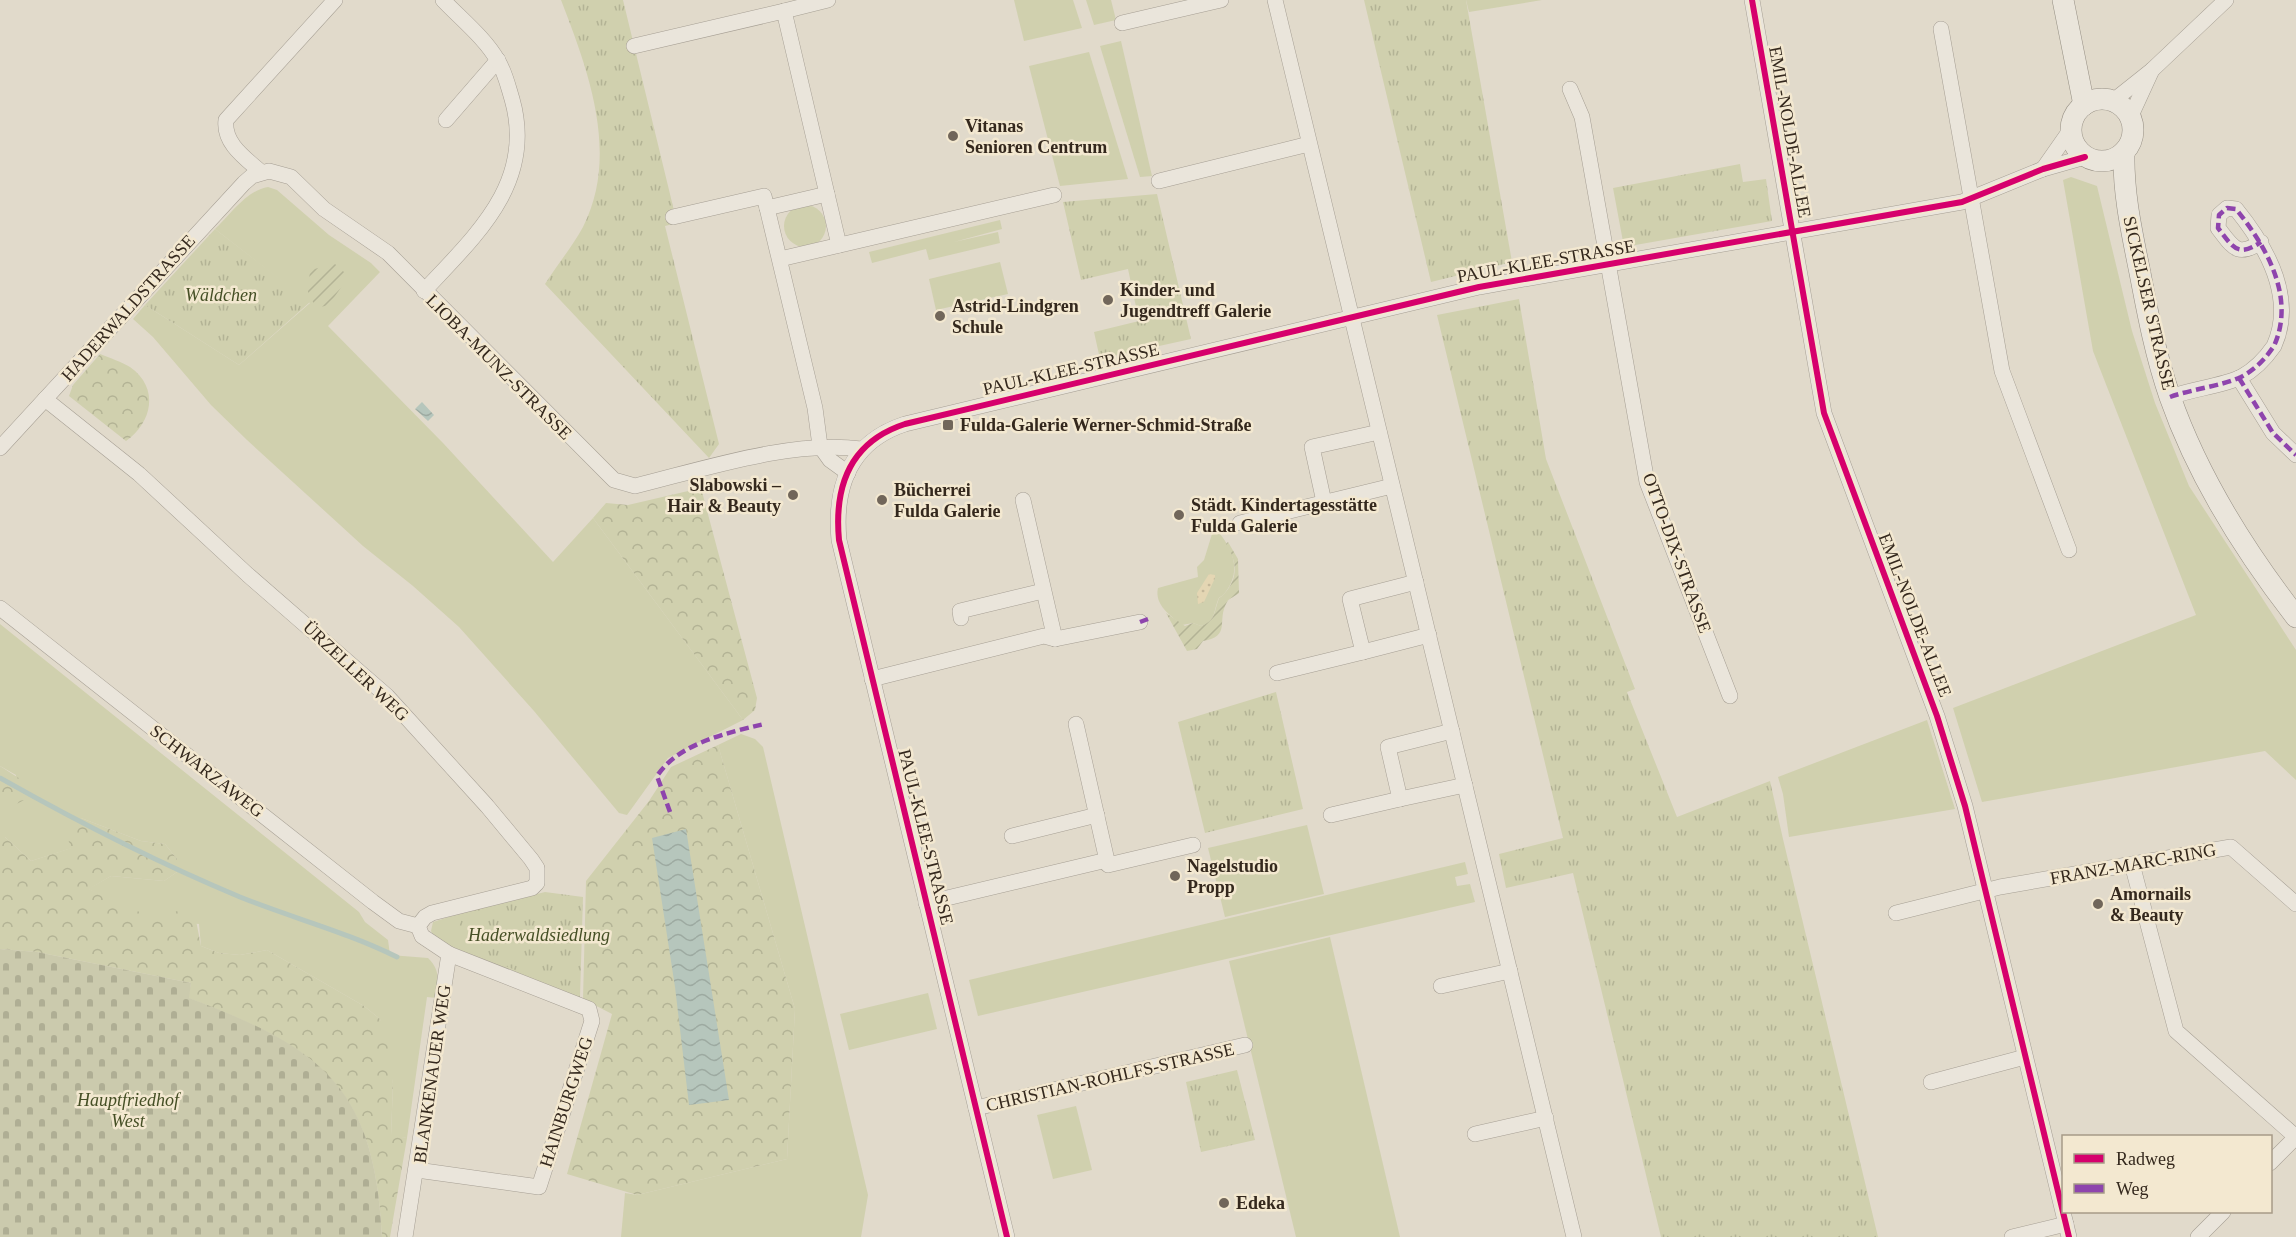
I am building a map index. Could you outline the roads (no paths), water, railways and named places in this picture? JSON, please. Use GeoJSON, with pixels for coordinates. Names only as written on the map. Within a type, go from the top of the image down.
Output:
{"type":"FeatureCollection","features":[{"type":"Feature","properties":{"kind":"main road"},"geometry":{"type":"LineString","coordinates":[[2063,0],[2075,53],[2100,102]]}},
{"type":"Feature","properties":{"kind":"main road"},"geometry":{"type":"LineString","coordinates":[[2100,102],[2121,106],[2130,118],[2133,132],[2124,152],[2112,160],[2088,159],[2076,148],[2071,129],[2072,120],[2100,102]]}},
{"type":"Feature","properties":{"kind":"main road","name":"SICKELSER STRASSE"},"geometry":{"type":"LineString","coordinates":[[2124,152],[2127,208],[2149,319],[2170,397],[2206,480],[2235,533],[2296,616]]}},
{"type":"Feature","properties":{"kind":"main road","name":"SICKELSER STRASSE"},"geometry":{"type":"LineString","coordinates":[[2088,159],[2127,208]]}},
{"type":"Feature","properties":{"kind":"street"},"geometry":{"type":"LineString","coordinates":[[261,172],[238,151],[225,128],[231,112],[335,0]]}},
{"type":"Feature","properties":{"kind":"street"},"geometry":{"type":"LineString","coordinates":[[424,291],[488,220],[500,202],[517,150],[518,120],[498,60],[443,0]]}},
{"type":"Feature","properties":{"kind":"street"},"geometry":{"type":"LineString","coordinates":[[634,46],[828,0]]}},
{"type":"Feature","properties":{"kind":"street"},"geometry":{"type":"LineString","coordinates":[[1275,0],[1574,1237]]}},
{"type":"Feature","properties":{"kind":"street","name":"EMIL-NOLDE-ALLEE"},"geometry":{"type":"LineString","coordinates":[[1752,0],[1829,432],[1937,716],[1965,806],[2062,1209]]}},
{"type":"Feature","properties":{"kind":"street"},"geometry":{"type":"LineString","coordinates":[[2100,102],[2152,70],[2226,0]]}},
{"type":"Feature","properties":{"kind":"street"},"geometry":{"type":"LineString","coordinates":[[1122,23],[1212,1]]}},
{"type":"Feature","properties":{"kind":"street"},"geometry":{"type":"LineString","coordinates":[[784,11],[839,245]]}},
{"type":"Feature","properties":{"kind":"street"},"geometry":{"type":"LineString","coordinates":[[1941,29],[1973,199],[2001,371],[2069,550]]}},
{"type":"Feature","properties":{"kind":"street"},"geometry":{"type":"LineString","coordinates":[[446,120],[498,60]]}},
{"type":"Feature","properties":{"kind":"street"},"geometry":{"type":"LineString","coordinates":[[2130,118],[2152,70]]}},
{"type":"Feature","properties":{"kind":"street","name":"OTTO-DIX-STRASSE"},"geometry":{"type":"LineString","coordinates":[[1570,89],[1582,117],[1647,482],[1730,696]]}},
{"type":"Feature","properties":{"kind":"street"},"geometry":{"type":"LineString","coordinates":[[2043,169],[2071,129]]}},
{"type":"Feature","properties":{"kind":"street"},"geometry":{"type":"LineString","coordinates":[[1159,181],[1309,144]]}},
{"type":"Feature","properties":{"kind":"street","name":"PAUL-KLEE-STRASSE"},"geometry":{"type":"LineString","coordinates":[[1007,1237],[839,540],[839,498],[848,473],[861,449],[880,435],[905,424],[1351,316],[1479,287],[1793,234],[1973,199],[2043,169],[2088,159]]}},
{"type":"Feature","properties":{"kind":"street","name":"LIOBA-MUNZ-STRASSE"},"geometry":{"type":"LineString","coordinates":[[261,172],[280,172],[291,177],[324,209],[388,253],[614,480],[635,486],[795,449],[820,446],[861,449]]}},
{"type":"Feature","properties":{"kind":"street","name":"HADERWALDSTRASSE"},"geometry":{"type":"LineString","coordinates":[[0,448],[207,222],[244,183],[261,172]]}},
{"type":"Feature","properties":{"kind":"street"},"geometry":{"type":"LineString","coordinates":[[767,208],[827,194]]}},
{"type":"Feature","properties":{"kind":"street"},"geometry":{"type":"LineString","coordinates":[[780,259],[1054,195]]}},
{"type":"Feature","properties":{"kind":"street"},"geometry":{"type":"LineString","coordinates":[[673,218],[764,196],[815,408],[820,446],[830,460],[848,473]]}},
{"type":"Feature","properties":{"kind":"street"},"geometry":{"type":"LineString","coordinates":[[2170,397],[2198,387],[2239,378],[2256,368],[2279,339],[2284,322],[2284,285],[2261,242]]}},
{"type":"Feature","properties":{"kind":"street"},"geometry":{"type":"LineString","coordinates":[[2239,378],[2272,433],[2296,455]]}},
{"type":"Feature","properties":{"kind":"street","name":"ÜRZELLER WEG"},"geometry":{"type":"LineString","coordinates":[[45,399],[139,474],[248,575],[387,696],[487,806],[537,868],[537,883],[532,888],[432,913],[418,926]]}},
{"type":"Feature","properties":{"kind":"street"},"geometry":{"type":"LineString","coordinates":[[1324,502],[1312,447],[1379,432]]}},
{"type":"Feature","properties":{"kind":"street"},"geometry":{"type":"LineString","coordinates":[[1240,523],[1392,486]]}},
{"type":"Feature","properties":{"kind":"street"},"geometry":{"type":"LineString","coordinates":[[1023,500],[1055,639]]}},
{"type":"Feature","properties":{"kind":"street"},"geometry":{"type":"LineString","coordinates":[[1363,652],[1350,599],[1416,582]]}},
{"type":"Feature","properties":{"kind":"street"},"geometry":{"type":"LineString","coordinates":[[961,618],[960,611],[1043,591]]}},
{"type":"Feature","properties":{"kind":"street","name":"SCHWARZAWEG"},"geometry":{"type":"LineString","coordinates":[[0,608],[373,902],[399,921],[418,926]]}},
{"type":"Feature","properties":{"kind":"street"},"geometry":{"type":"LineString","coordinates":[[872,679],[1044,636],[1055,639],[1140,622]]}},
{"type":"Feature","properties":{"kind":"street"},"geometry":{"type":"LineString","coordinates":[[1277,673],[1429,635]]}},
{"type":"Feature","properties":{"kind":"street"},"geometry":{"type":"LineString","coordinates":[[1076,724],[1108,865],[1194,845]]}},
{"type":"Feature","properties":{"kind":"street"},"geometry":{"type":"LineString","coordinates":[[1400,799],[1388,747],[1452,731]]}},
{"type":"Feature","properties":{"kind":"street"},"geometry":{"type":"LineString","coordinates":[[1331,815],[1465,785]]}},
{"type":"Feature","properties":{"kind":"street"},"geometry":{"type":"LineString","coordinates":[[1012,836],[1097,815]]}},
{"type":"Feature","properties":{"kind":"street","name":"FRANZ-MARC-RING"},"geometry":{"type":"LineString","coordinates":[[1985,890],[2231,847],[2296,904]]}},
{"type":"Feature","properties":{"kind":"street"},"geometry":{"type":"LineString","coordinates":[[926,903],[1107,860]]}},
{"type":"Feature","properties":{"kind":"street"},"geometry":{"type":"LineString","coordinates":[[2132,864],[2169,1014],[2176,1031],[2296,1137],[2272,1162]]}},
{"type":"Feature","properties":{"kind":"street"},"geometry":{"type":"LineString","coordinates":[[1896,913],[1985,890]]}},
{"type":"Feature","properties":{"kind":"street"},"geometry":{"type":"LineString","coordinates":[[418,926],[422,936],[449,954]]}},
{"type":"Feature","properties":{"kind":"street","name":"BLANKENAUER WEG"},"geometry":{"type":"LineString","coordinates":[[405,1237],[449,954]]}},
{"type":"Feature","properties":{"kind":"street","name":"HAINBURGWEG"},"geometry":{"type":"LineString","coordinates":[[417,1170],[539,1187],[592,1021],[589,1009],[449,954]]}},
{"type":"Feature","properties":{"kind":"street"},"geometry":{"type":"LineString","coordinates":[[1441,986],[1510,971]]}},
{"type":"Feature","properties":{"kind":"street","name":"CHRISTIAN-ROHLFS-STRASSE"},"geometry":{"type":"LineString","coordinates":[[976,1108],[1245,1046]]}},
{"type":"Feature","properties":{"kind":"street"},"geometry":{"type":"LineString","coordinates":[[1930,1082],[2025,1057]]}},
{"type":"Feature","properties":{"kind":"street"},"geometry":{"type":"LineString","coordinates":[[1475,1134],[1546,1118]]}},
{"type":"Feature","properties":{"kind":"street","name":"EMIL-NOLDE-ALLEE"},"geometry":{"type":"LineString","coordinates":[[2012,1237],[2067,1230],[2063,1213]]}},
{"type":"Feature","properties":{"kind":"street"},"geometry":{"type":"LineString","coordinates":[[2198,1237],[2222,1213]]}},
{"type":"Feature","properties":{"kind":"water"},"geometry":{"type":"Polygon","coordinates":[[[422,402],[434,415],[428,421],[415,409],[422,402]]]}},
{"type":"Feature","properties":{"kind":"water"},"geometry":{"type":"Polygon","coordinates":[[[686,829],[729,1100],[689,1105],[675,987],[652,838],[686,829]]]}},
{"type":"Feature","properties":{"kind":"waterway"},"geometry":{"type":"LineString","coordinates":[[0,778],[89,826],[179,870],[240,897],[359,940],[397,957]]}},
{"type":"Feature","properties":{"kind":"place","name":"Vitanas Senioren Centrum"},"geometry":{"type":"Point","coordinates":[953,136]}},
{"type":"Feature","properties":{"kind":"place","name":"Kinder- und Jugendtreff Galerie"},"geometry":{"type":"Point","coordinates":[1108,300]}},
{"type":"Feature","properties":{"kind":"place","name":"Astrid-Lindgren Schule"},"geometry":{"type":"Point","coordinates":[940,316]}},
{"type":"Feature","properties":{"kind":"place","name":"Fulda-Galerie Werner-Schmid-Straße"},"geometry":{"type":"Point","coordinates":[948,425]}},
{"type":"Feature","properties":{"kind":"place","name":"Slabowski – Hair & Beauty"},"geometry":{"type":"Point","coordinates":[793,495]}},
{"type":"Feature","properties":{"kind":"place","name":"Bücherrei Fulda Galerie"},"geometry":{"type":"Point","coordinates":[882,500]}},
{"type":"Feature","properties":{"kind":"place","name":"Städt. Kindertagesstätte Fulda Galerie"},"geometry":{"type":"Point","coordinates":[1179,515]}},
{"type":"Feature","properties":{"kind":"place","name":"Nagelstudio Propp"},"geometry":{"type":"Point","coordinates":[1175,876]}},
{"type":"Feature","properties":{"kind":"place","name":"Amornails & Beauty"},"geometry":{"type":"Point","coordinates":[2098,904]}},
{"type":"Feature","properties":{"kind":"place","name":"Edeka"},"geometry":{"type":"Point","coordinates":[1224,1203]}},
{"type":"Feature","properties":{"kind":"park label","name":"Wäldchen"},"geometry":{"type":"Point","coordinates":[221,295]}},
{"type":"Feature","properties":{"kind":"park label","name":"Haderwaldsiedlung"},"geometry":{"type":"Point","coordinates":[539,935]}},
{"type":"Feature","properties":{"kind":"park label","name":"Hauptfriedhof West"},"geometry":{"type":"Point","coordinates":[128,1110]}}]}
